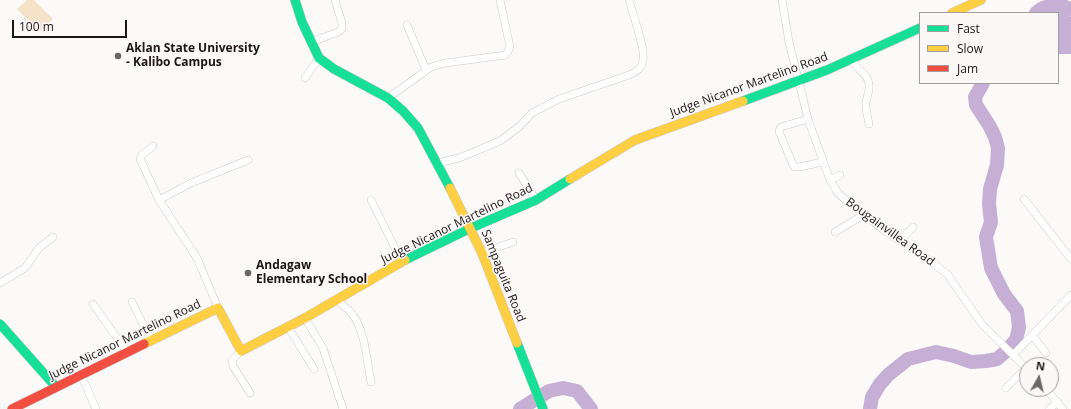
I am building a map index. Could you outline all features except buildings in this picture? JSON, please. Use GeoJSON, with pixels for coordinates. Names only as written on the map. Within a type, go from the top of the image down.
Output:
{"type":"FeatureCollection","features":[{"type":"Feature","properties":{"kind":"street","name":"Sampaguita Road"},"geometry":{"type":"LineString","coordinates":[[295,0],[302,22],[319,58],[334,69],[388,98],[403,111],[418,128],[438,163],[471,228],[540,401]]}},
{"type":"Feature","properties":{"kind":"street"},"geometry":{"type":"LineString","coordinates":[[311,42],[338,32],[342,29],[342,23],[335,0]]}},
{"type":"Feature","properties":{"kind":"street"},"geometry":{"type":"LineString","coordinates":[[388,98],[431,67],[445,63],[506,55],[510,47],[500,0]]}},
{"type":"Feature","properties":{"kind":"street"},"geometry":{"type":"LineString","coordinates":[[438,163],[459,158],[500,141],[520,126],[532,113],[559,99],[629,75],[639,70],[644,60],[629,0]]}},
{"type":"Feature","properties":{"kind":"street","name":"Bougainvillea Road"},"geometry":{"type":"LineString","coordinates":[[782,0],[789,42],[808,119],[830,180],[838,193],[882,229],[948,275],[981,323],[1019,361]]}},
{"type":"Feature","properties":{"kind":"street"},"geometry":{"type":"LineString","coordinates":[[954,12],[981,0]]}},
{"type":"Feature","properties":{"kind":"street"},"geometry":{"type":"LineString","coordinates":[[408,26],[426,70]]}},
{"type":"Feature","properties":{"kind":"street","name":"Judge Nicanor Martelino Road"},"geometry":{"type":"LineString","coordinates":[[12,409],[218,308],[241,351],[305,318],[402,262],[471,228],[536,200],[635,140],[798,81],[852,59],[919,28]]}},
{"type":"Feature","properties":{"kind":"street"},"geometry":{"type":"LineString","coordinates":[[306,78],[319,58]]}},
{"type":"Feature","properties":{"kind":"street"},"geometry":{"type":"LineString","coordinates":[[852,59],[853,63],[868,78],[870,85],[866,101],[866,111],[869,124]]}},
{"type":"Feature","properties":{"kind":"street"},"geometry":{"type":"LineString","coordinates":[[808,119],[780,128],[780,134],[794,167],[799,168],[823,162]]}},
{"type":"Feature","properties":{"kind":"street"},"geometry":{"type":"LineString","coordinates":[[153,146],[142,155],[140,159],[159,200],[197,258],[218,308]]}},
{"type":"Feature","properties":{"kind":"street"},"geometry":{"type":"LineString","coordinates":[[159,200],[191,183],[248,160]]}},
{"type":"Feature","properties":{"kind":"street"},"geometry":{"type":"LineString","coordinates":[[519,174],[536,200]]}},
{"type":"Feature","properties":{"kind":"street"},"geometry":{"type":"LineString","coordinates":[[830,180],[840,175]]}},
{"type":"Feature","properties":{"kind":"street"},"geometry":{"type":"LineString","coordinates":[[1024,199],[1071,259]]}},
{"type":"Feature","properties":{"kind":"street"},"geometry":{"type":"LineString","coordinates":[[371,200],[402,262]]}},
{"type":"Feature","properties":{"kind":"street"},"geometry":{"type":"LineString","coordinates":[[835,232],[865,214]]}},
{"type":"Feature","properties":{"kind":"street"},"geometry":{"type":"LineString","coordinates":[[900,241],[913,227]]}},
{"type":"Feature","properties":{"kind":"street"},"geometry":{"type":"LineString","coordinates":[[0,283],[26,268],[39,248],[53,237]]}},
{"type":"Feature","properties":{"kind":"street"},"geometry":{"type":"LineString","coordinates":[[482,253],[513,242]]}},
{"type":"Feature","properties":{"kind":"street"},"geometry":{"type":"LineString","coordinates":[[1012,353],[1071,295]]}},
{"type":"Feature","properties":{"kind":"street"},"geometry":{"type":"LineString","coordinates":[[336,300],[353,314],[358,325],[371,382]]}},
{"type":"Feature","properties":{"kind":"street"},"geometry":{"type":"LineString","coordinates":[[132,302],[151,340]]}},
{"type":"Feature","properties":{"kind":"street"},"geometry":{"type":"LineString","coordinates":[[93,304],[127,352]]}},
{"type":"Feature","properties":{"kind":"street"},"geometry":{"type":"LineString","coordinates":[[305,318],[323,348],[343,409]]}},
{"type":"Feature","properties":{"kind":"street"},"geometry":{"type":"LineString","coordinates":[[0,324],[56,387]]}},
{"type":"Feature","properties":{"kind":"street"},"geometry":{"type":"LineString","coordinates":[[288,327],[314,369]]}},
{"type":"Feature","properties":{"kind":"street"},"geometry":{"type":"LineString","coordinates":[[1032,335],[1046,353]]}},
{"type":"Feature","properties":{"kind":"street"},"geometry":{"type":"LineString","coordinates":[[241,351],[232,360],[233,366],[250,393]]}},
{"type":"Feature","properties":{"kind":"street"},"geometry":{"type":"LineString","coordinates":[[81,375],[96,409]]}},
{"type":"Feature","properties":{"kind":"street"},"geometry":{"type":"LineString","coordinates":[[1006,388],[1019,376]]}},
{"type":"Feature","properties":{"kind":"street"},"geometry":{"type":"LineString","coordinates":[[1053,397],[1063,409]]}},
{"type":"Feature","properties":{"kind":"street"},"geometry":{"type":"LineString","coordinates":[[1049,409],[1058,402]]}},
{"type":"Feature","properties":{"kind":"shaded area"},"geometry":{"type":"Polygon","coordinates":[[[27,0],[34,0],[53,19],[39,32],[17,9],[27,0]]]}},
{"type":"Feature","properties":{"kind":"shaded area"},"geometry":{"type":"Polygon","coordinates":[[[1065,11],[1071,17],[1071,54],[1059,54],[1059,14],[1065,11]]]}},
{"type":"Feature","properties":{"kind":"waterway"},"geometry":{"type":"LineString","coordinates":[[1037,12],[1048,6],[1062,6],[1071,9]]}},
{"type":"Feature","properties":{"kind":"waterway"},"geometry":{"type":"LineString","coordinates":[[870,409],[872,397],[880,384],[888,375],[908,359],[936,352],[971,362],[986,361],[997,359],[1016,340],[1019,327],[1017,311],[1004,294],[991,268],[986,237],[991,222],[989,204],[990,189],[997,165],[998,148],[995,137],[989,125],[976,105],[975,97],[982,84]]}},
{"type":"Feature","properties":{"kind":"waterway"},"geometry":{"type":"LineString","coordinates":[[520,409],[549,391],[563,388],[577,391],[591,409]]}},
{"type":"Feature","properties":{"kind":"traffic: fast"},"geometry":{"type":"LineString","coordinates":[[295,0],[302,22],[319,58],[334,69],[388,98],[403,111],[418,128],[450,188]]}},
{"type":"Feature","properties":{"kind":"traffic: fast"},"geometry":{"type":"LineString","coordinates":[[743,101],[827,70],[919,28]]}},
{"type":"Feature","properties":{"kind":"traffic: fast"},"geometry":{"type":"LineString","coordinates":[[405,260],[471,228],[536,200],[570,179]]}},
{"type":"Feature","properties":{"kind":"traffic: fast"},"geometry":{"type":"LineString","coordinates":[[0,324],[56,387]]}},
{"type":"Feature","properties":{"kind":"traffic: fast"},"geometry":{"type":"LineString","coordinates":[[517,343],[543,409]]}},
{"type":"Feature","properties":{"kind":"traffic: slow"},"geometry":{"type":"LineString","coordinates":[[954,12],[981,0]]}},
{"type":"Feature","properties":{"kind":"traffic: slow"},"geometry":{"type":"LineString","coordinates":[[570,179],[635,140],[743,101]]}},
{"type":"Feature","properties":{"kind":"traffic: slow"},"geometry":{"type":"LineString","coordinates":[[450,188],[482,253],[517,343]]}},
{"type":"Feature","properties":{"kind":"traffic: slow"},"geometry":{"type":"LineString","coordinates":[[144,344],[218,308],[241,351],[305,318],[405,260]]}},
{"type":"Feature","properties":{"kind":"traffic: jam"},"geometry":{"type":"LineString","coordinates":[[12,409],[144,344]]}},
{"type":"Feature","properties":{"kind":"place","name":"Aklan State University - Kalibo Campus"},"geometry":{"type":"Point","coordinates":[118,56]}},
{"type":"Feature","properties":{"kind":"place","name":"Andagaw Elementary School"},"geometry":{"type":"Point","coordinates":[248,273]}}]}
